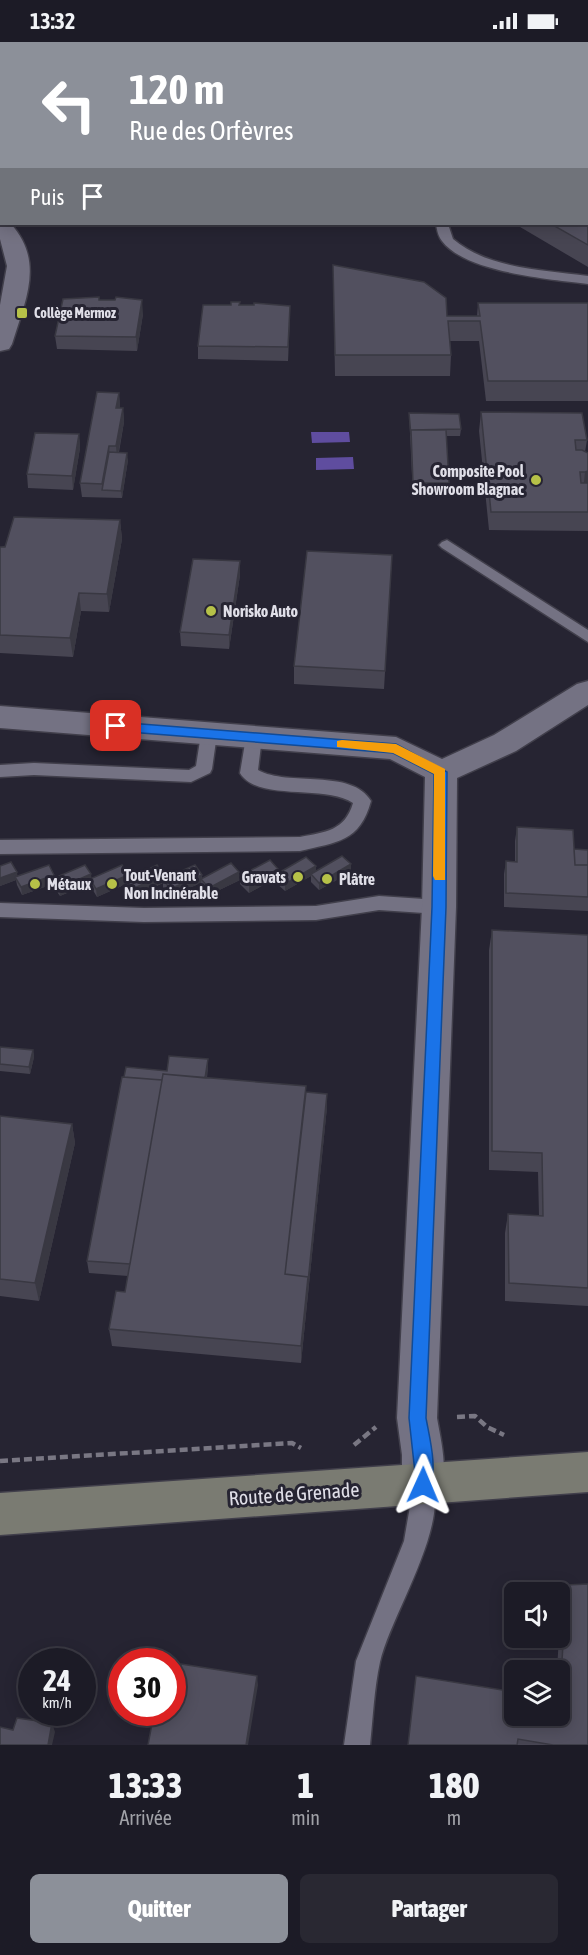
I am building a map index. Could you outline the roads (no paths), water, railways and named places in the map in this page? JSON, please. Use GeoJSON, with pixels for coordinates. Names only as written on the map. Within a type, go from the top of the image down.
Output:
{"type":"FeatureCollection","features":[{"type":"Feature","properties":{"kind":"main road","name":"Route de Grenade"},"geometry":{"type":"LineString","coordinates":[[0,1515],[588,1472]]}},
{"type":"Feature","properties":{"kind":"street"},"geometry":{"type":"LineString","coordinates":[[0,225],[8,232],[17,248],[21,268],[0,344]]}},
{"type":"Feature","properties":{"kind":"street"},"geometry":{"type":"LineString","coordinates":[[441,772],[505,743],[588,691]]}},
{"type":"Feature","properties":{"kind":"street"},"geometry":{"type":"LineString","coordinates":[[0,717],[396,748],[441,772]]}},
{"type":"Feature","properties":{"kind":"street"},"geometry":{"type":"LineString","coordinates":[[423,1485],[423,1455],[417,1418],[439,907],[441,772]]}},
{"type":"Feature","properties":{"kind":"lane"},"geometry":{"type":"LineString","coordinates":[[442,225],[449,243],[465,254],[516,269],[588,280]]}},
{"type":"Feature","properties":{"kind":"lane"},"geometry":{"type":"LineString","coordinates":[[447,545],[588,637]]}},
{"type":"Feature","properties":{"kind":"lane"},"geometry":{"type":"LineString","coordinates":[[0,771],[34,769],[191,776],[204,769],[209,735]]}},
{"type":"Feature","properties":{"kind":"lane"},"geometry":{"type":"LineString","coordinates":[[0,847],[300,844],[346,832],[359,819],[362,801],[353,792],[337,787],[260,782],[249,773],[254,737]]}},
{"type":"Feature","properties":{"kind":"lane"},"geometry":{"type":"LineString","coordinates":[[0,910],[144,915],[316,913],[379,903],[439,907]]}},
{"type":"Feature","properties":{"kind":"lane"},"geometry":{"type":"LineString","coordinates":[[357,1745],[368,1661],[416,1541],[421,1519],[423,1485]]}},
{"type":"Feature","properties":{"kind":"place","name":"Collège Mermoz"},"geometry":{"type":"Point","coordinates":[22,313]}},
{"type":"Feature","properties":{"kind":"place","name":"Composite Pool Showroom Blagnac"},"geometry":{"type":"Point","coordinates":[536,480]}},
{"type":"Feature","properties":{"kind":"place","name":"Norisko Auto"},"geometry":{"type":"Point","coordinates":[211,611]}},
{"type":"Feature","properties":{"kind":"place","name":"Gravats"},"geometry":{"type":"Point","coordinates":[298,877]}},
{"type":"Feature","properties":{"kind":"place","name":"Plâtre"},"geometry":{"type":"Point","coordinates":[327,879]}},
{"type":"Feature","properties":{"kind":"place","name":"Métaux"},"geometry":{"type":"Point","coordinates":[35,884]}},
{"type":"Feature","properties":{"kind":"place","name":"Tout-Venant Non Incinérable"},"geometry":{"type":"Point","coordinates":[112,884]}}]}
